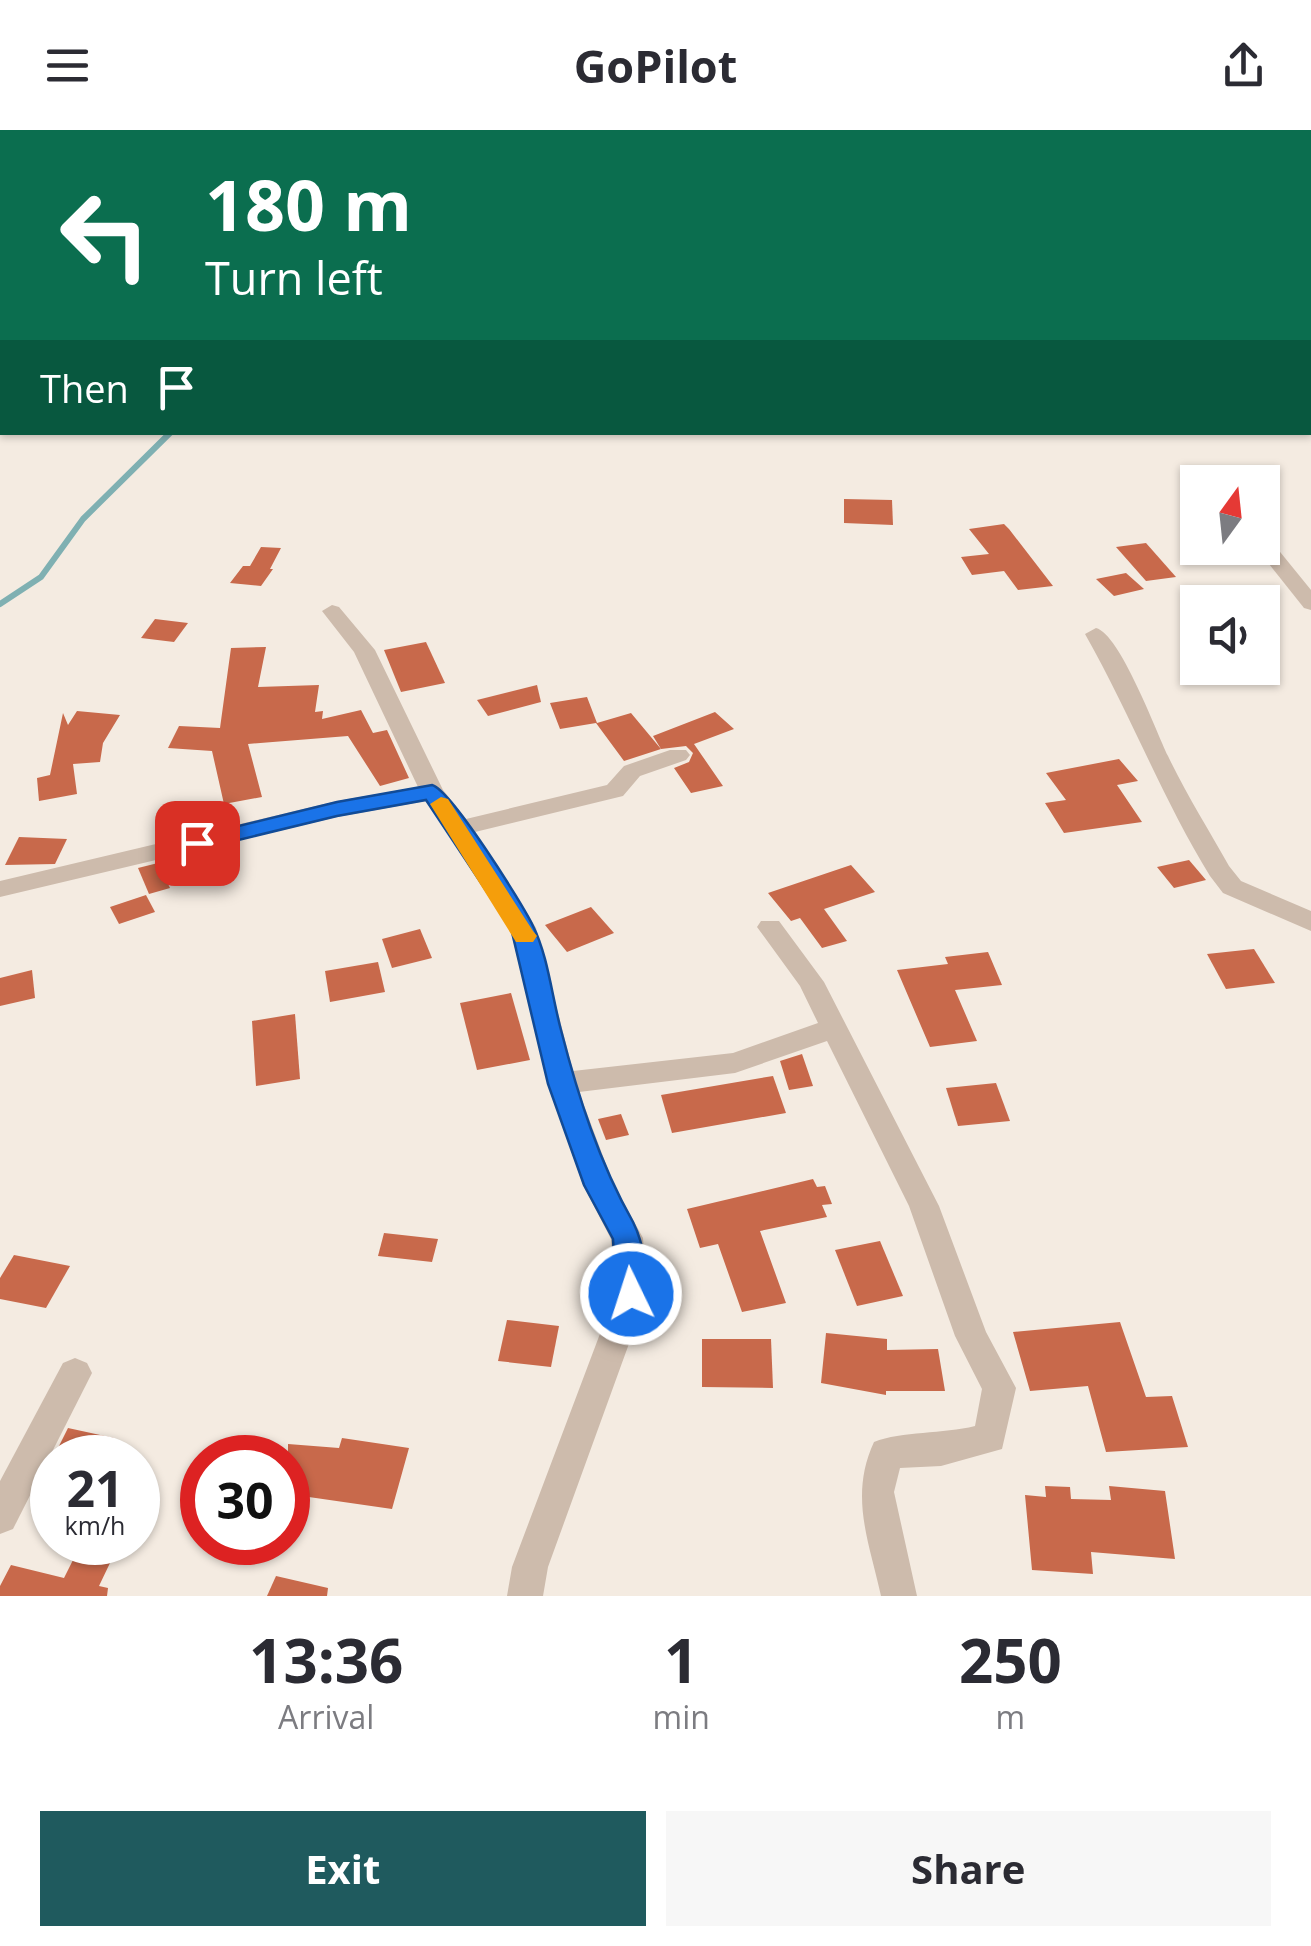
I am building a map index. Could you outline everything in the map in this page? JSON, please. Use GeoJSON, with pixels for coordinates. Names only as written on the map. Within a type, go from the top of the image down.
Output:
{"type":"FeatureCollection","features":[{"type":"Feature","properties":{"kind":"street"},"geometry":{"type":"LineString","coordinates":[[1280,564],[1311,604]]}},
{"type":"Feature","properties":{"kind":"street"},"geometry":{"type":"LineString","coordinates":[[332,611],[364,650],[432,792],[460,828],[523,928],[562,1084],[598,1185],[627,1238],[631,1294],[530,1566],[525,1596]]}},
{"type":"Feature","properties":{"kind":"street"},"geometry":{"type":"LineString","coordinates":[[1096,634],[1131,694],[1156,756],[1232,888],[1275,903],[1311,922]]}},
{"type":"Feature","properties":{"kind":"street"},"geometry":{"type":"LineString","coordinates":[[460,828],[615,791],[632,771],[678,754]]}},
{"type":"Feature","properties":{"kind":"street"},"geometry":{"type":"LineString","coordinates":[[0,889],[337,809],[432,792]]}},
{"type":"Feature","properties":{"kind":"street"},"geometry":{"type":"LineString","coordinates":[[770,927],[811,982],[832,1030],[880,1113],[924,1206],[972,1336],[999,1388],[990,1438],[941,1450],[886,1453],[876,1492],[899,1596]]}},
{"type":"Feature","properties":{"kind":"street"},"geometry":{"type":"LineString","coordinates":[[562,1084],[735,1063],[832,1030]]}},
{"type":"Feature","properties":{"kind":"street"},"geometry":{"type":"LineString","coordinates":[[0,1517],[74,1374]]}},
{"type":"Feature","properties":{"kind":"building"},"geometry":{"type":"Polygon","coordinates":[[[844,499],[892,500],[893,525],[844,523],[844,499]]]}},
{"type":"Feature","properties":{"kind":"building"},"geometry":{"type":"Polygon","coordinates":[[[1004,524],[1053,586],[1018,590],[1004,571],[972,575],[961,557],[989,554],[969,529],[1004,524]]]}},
{"type":"Feature","properties":{"kind":"building"},"geometry":{"type":"Polygon","coordinates":[[[1146,543],[1176,577],[1146,581],[1116,547],[1146,543]]]}},
{"type":"Feature","properties":{"kind":"building"},"geometry":{"type":"Polygon","coordinates":[[[261,547],[281,548],[261,586],[230,583],[243,566],[250,566],[261,547]]]}},
{"type":"Feature","properties":{"kind":"building"},"geometry":{"type":"Polygon","coordinates":[[[1126,573],[1144,589],[1114,596],[1096,579],[1126,573]]]}},
{"type":"Feature","properties":{"kind":"building"},"geometry":{"type":"Polygon","coordinates":[[[155,619],[188,623],[174,642],[141,638],[155,619]]]}},
{"type":"Feature","properties":{"kind":"building"},"geometry":{"type":"Polygon","coordinates":[[[426,642],[445,683],[401,692],[384,650],[426,642]]]}},
{"type":"Feature","properties":{"kind":"building"},"geometry":{"type":"Polygon","coordinates":[[[266,647],[258,687],[319,685],[315,712],[323,711],[322,719],[361,710],[373,733],[387,730],[409,778],[380,786],[348,736],[248,744],[262,797],[224,804],[212,751],[168,748],[179,726],[220,728],[231,648],[266,647]]]}},
{"type":"Feature","properties":{"kind":"building"},"geometry":{"type":"Polygon","coordinates":[[[537,685],[541,702],[488,716],[477,700],[537,685]]]}},
{"type":"Feature","properties":{"kind":"building"},"geometry":{"type":"Polygon","coordinates":[[[587,697],[597,723],[631,713],[661,749],[624,761],[596,723],[560,729],[550,703],[587,697]]]}},
{"type":"Feature","properties":{"kind":"building"},"geometry":{"type":"Polygon","coordinates":[[[77,711],[120,715],[103,743],[100,762],[73,764],[77,794],[39,801],[37,778],[50,775],[63,713],[68,725],[77,711]]]}},
{"type":"Feature","properties":{"kind":"building"},"geometry":{"type":"Polygon","coordinates":[[[715,712],[734,729],[694,744],[723,786],[691,793],[674,768],[689,762],[693,753],[686,746],[661,749],[653,736],[715,712]]]}},
{"type":"Feature","properties":{"kind":"building"},"geometry":{"type":"Polygon","coordinates":[[[1119,759],[1138,781],[1117,785],[1142,822],[1064,833],[1045,803],[1066,800],[1046,773],[1119,759]]]}},
{"type":"Feature","properties":{"kind":"building"},"geometry":{"type":"Polygon","coordinates":[[[19,837],[67,839],[55,864],[5,865],[19,837]]]}},
{"type":"Feature","properties":{"kind":"building"},"geometry":{"type":"Polygon","coordinates":[[[1189,860],[1206,880],[1174,888],[1157,867],[1189,860]]]}},
{"type":"Feature","properties":{"kind":"building"},"geometry":{"type":"Polygon","coordinates":[[[158,863],[170,888],[149,894],[138,868],[158,863]]]}},
{"type":"Feature","properties":{"kind":"building"},"geometry":{"type":"Polygon","coordinates":[[[851,865],[875,892],[824,909],[847,941],[822,948],[800,918],[791,921],[768,893],[851,865]]]}},
{"type":"Feature","properties":{"kind":"building"},"geometry":{"type":"Polygon","coordinates":[[[146,895],[155,912],[119,924],[110,907],[146,895]]]}},
{"type":"Feature","properties":{"kind":"building"},"geometry":{"type":"Polygon","coordinates":[[[591,907],[614,933],[567,952],[545,925],[591,907]]]}},
{"type":"Feature","properties":{"kind":"building"},"geometry":{"type":"Polygon","coordinates":[[[420,929],[432,958],[392,968],[382,939],[420,929]]]}},
{"type":"Feature","properties":{"kind":"building"},"geometry":{"type":"Polygon","coordinates":[[[1254,949],[1275,983],[1226,989],[1207,954],[1254,949]]]}},
{"type":"Feature","properties":{"kind":"building"},"geometry":{"type":"Polygon","coordinates":[[[988,952],[1002,985],[955,990],[977,1041],[930,1047],[897,970],[948,964],[945,957],[988,952]]]}},
{"type":"Feature","properties":{"kind":"building"},"geometry":{"type":"Polygon","coordinates":[[[378,962],[385,992],[330,1002],[325,971],[378,962]]]}},
{"type":"Feature","properties":{"kind":"building"},"geometry":{"type":"Polygon","coordinates":[[[32,970],[35,998],[0,1006],[0,978],[32,970]]]}},
{"type":"Feature","properties":{"kind":"building"},"geometry":{"type":"Polygon","coordinates":[[[511,993],[530,1060],[477,1070],[460,1003],[511,993]]]}},
{"type":"Feature","properties":{"kind":"building"},"geometry":{"type":"Polygon","coordinates":[[[295,1014],[300,1079],[256,1086],[252,1021],[295,1014]]]}},
{"type":"Feature","properties":{"kind":"building"},"geometry":{"type":"Polygon","coordinates":[[[802,1054],[813,1086],[789,1090],[780,1061],[802,1054]]]}},
{"type":"Feature","properties":{"kind":"building"},"geometry":{"type":"Polygon","coordinates":[[[773,1076],[786,1113],[672,1133],[661,1095],[773,1076]]]}},
{"type":"Feature","properties":{"kind":"building"},"geometry":{"type":"Polygon","coordinates":[[[996,1083],[1010,1121],[958,1126],[946,1088],[996,1083]]]}},
{"type":"Feature","properties":{"kind":"building"},"geometry":{"type":"Polygon","coordinates":[[[621,1114],[629,1135],[606,1140],[598,1119],[621,1114]]]}},
{"type":"Feature","properties":{"kind":"building"},"geometry":{"type":"Polygon","coordinates":[[[813,1179],[817,1187],[825,1186],[832,1204],[822,1205],[827,1217],[760,1231],[786,1303],[742,1312],[718,1244],[700,1248],[687,1209],[813,1179]]]}},
{"type":"Feature","properties":{"kind":"building"},"geometry":{"type":"Polygon","coordinates":[[[384,1233],[438,1239],[432,1262],[378,1256],[384,1233]]]}},
{"type":"Feature","properties":{"kind":"building"},"geometry":{"type":"Polygon","coordinates":[[[880,1241],[903,1296],[857,1306],[835,1250],[880,1241]]]}},
{"type":"Feature","properties":{"kind":"building"},"geometry":{"type":"Polygon","coordinates":[[[14,1255],[70,1266],[46,1308],[0,1299],[0,1278],[14,1255]]]}},
{"type":"Feature","properties":{"kind":"building"},"geometry":{"type":"Polygon","coordinates":[[[507,1320],[559,1326],[551,1367],[498,1361],[507,1320]]]}},
{"type":"Feature","properties":{"kind":"building"},"geometry":{"type":"Polygon","coordinates":[[[1120,1322],[1146,1397],[1172,1396],[1188,1447],[1106,1452],[1088,1386],[1030,1391],[1013,1332],[1120,1322]]]}},
{"type":"Feature","properties":{"kind":"building"},"geometry":{"type":"Polygon","coordinates":[[[826,1333],[887,1339],[887,1350],[938,1349],[945,1391],[886,1391],[886,1395],[821,1383],[826,1333]]]}},
{"type":"Feature","properties":{"kind":"building"},"geometry":{"type":"Polygon","coordinates":[[[702,1339],[771,1339],[773,1388],[702,1387],[702,1339]]]}},
{"type":"Feature","properties":{"kind":"building"},"geometry":{"type":"Polygon","coordinates":[[[68,1428],[100,1435],[64,1435],[68,1428]]]}},
{"type":"Feature","properties":{"kind":"building"},"geometry":{"type":"Polygon","coordinates":[[[342,1438],[409,1448],[392,1509],[310,1497],[310,1446],[339,1448],[342,1438]]]}},
{"type":"Feature","properties":{"kind":"building"},"geometry":{"type":"Polygon","coordinates":[[[1045,1486],[1070,1487],[1071,1499],[1111,1500],[1109,1486],[1165,1491],[1175,1559],[1091,1552],[1093,1574],[1032,1570],[1025,1495],[1046,1497],[1045,1486]]]}},
{"type":"Feature","properties":{"kind":"building"},"geometry":{"type":"Polygon","coordinates":[[[11,1565],[64,1578],[70,1565],[109,1565],[99,1586],[108,1588],[107,1596],[0,1596],[0,1586],[11,1565]]]}},
{"type":"Feature","properties":{"kind":"building"},"geometry":{"type":"Polygon","coordinates":[[[276,1576],[328,1588],[327,1596],[267,1596],[276,1576]]]}},
{"type":"Feature","properties":{"kind":"waterway"},"geometry":{"type":"LineString","coordinates":[[0,604],[41,577],[83,519],[168,435]]}},
{"type":"Feature","properties":{"kind":"slow traffic"},"geometry":{"type":"LineString","coordinates":[[441,804],[460,828],[525,936]]}},
{"type":"Feature","properties":{"kind":"route"},"geometry":{"type":"LineString","coordinates":[[197,843],[337,809],[432,792],[460,828],[523,928],[562,1084],[598,1185],[627,1238],[631,1294]]}}]}
